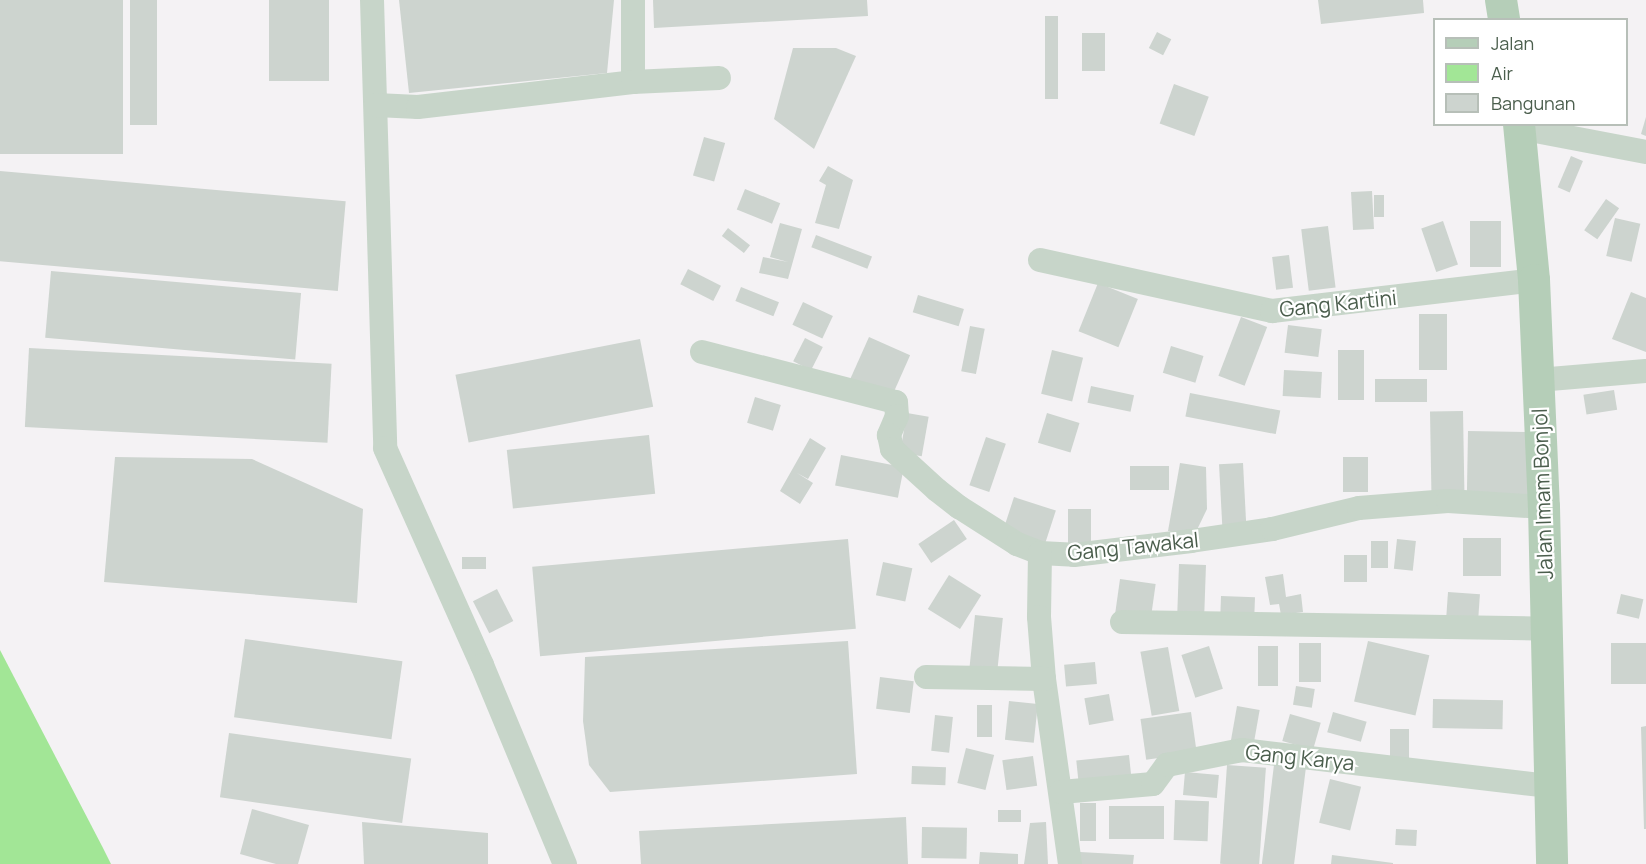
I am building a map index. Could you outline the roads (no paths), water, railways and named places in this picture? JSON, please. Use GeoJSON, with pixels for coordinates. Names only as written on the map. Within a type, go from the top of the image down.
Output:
{"type":"FeatureCollection","features":[{"type":"Feature","properties":{"kind":"main road"},"geometry":{"type":"LineString","coordinates":[[1501,0],[1504,18]]}},
{"type":"Feature","properties":{"kind":"main road","name":"Jalan Imam Bonjol"},"geometry":{"type":"LineString","coordinates":[[1519,126],[1534,280],[1544,507],[1548,786],[1552,864]]}},
{"type":"Feature","properties":{"kind":"street"},"geometry":{"type":"LineString","coordinates":[[372,0],[385,448],[482,664],[565,864]]}},
{"type":"Feature","properties":{"kind":"street"},"geometry":{"type":"LineString","coordinates":[[633,0],[633,82]]}},
{"type":"Feature","properties":{"kind":"street"},"geometry":{"type":"LineString","coordinates":[[376,105],[418,107],[633,82],[719,78]]}},
{"type":"Feature","properties":{"kind":"street"},"geometry":{"type":"LineString","coordinates":[[1519,126],[1646,152]]}},
{"type":"Feature","properties":{"kind":"street","name":"Gang Kartini"},"geometry":{"type":"LineString","coordinates":[[1040,260],[1272,311],[1534,280]]}},
{"type":"Feature","properties":{"kind":"street","name":"Gang Tawakal"},"geometry":{"type":"LineString","coordinates":[[702,352],[896,402],[897,416],[890,435],[892,449],[936,490],[959,507],[1017,544],[1041,553],[1074,555],[1191,541],[1272,529],[1359,508],[1448,501],[1544,507]]}},
{"type":"Feature","properties":{"kind":"street"},"geometry":{"type":"LineString","coordinates":[[1538,380],[1646,372]]}},
{"type":"Feature","properties":{"kind":"street"},"geometry":{"type":"LineString","coordinates":[[1041,553],[1039,617],[1044,679],[1070,864]]}},
{"type":"Feature","properties":{"kind":"street"},"geometry":{"type":"LineString","coordinates":[[1122,622],[1545,629]]}},
{"type":"Feature","properties":{"kind":"street"},"geometry":{"type":"LineString","coordinates":[[926,677],[1044,679]]}},
{"type":"Feature","properties":{"kind":"street","name":"Gang Karya"},"geometry":{"type":"LineString","coordinates":[[1061,792],[1153,784],[1167,765],[1242,750],[1548,786]]}},
{"type":"Feature","properties":{"kind":"water"},"geometry":{"type":"Polygon","coordinates":[[[0,650],[103,848],[111,864],[0,864],[0,650]]]}}]}
